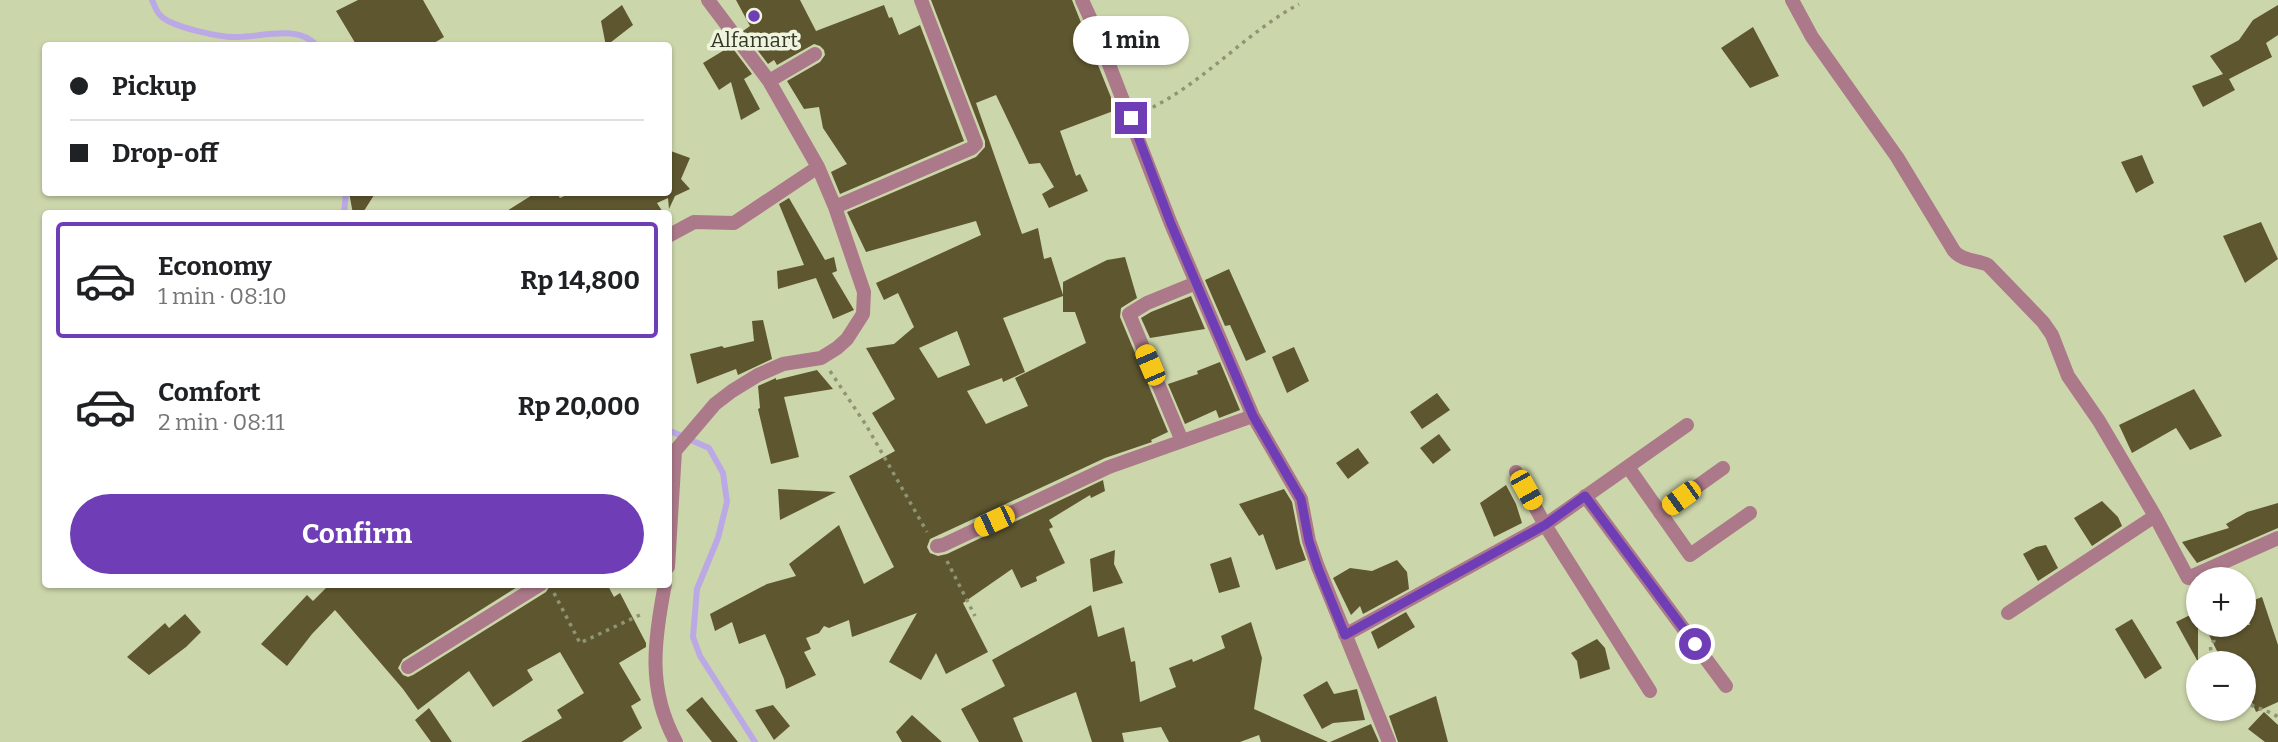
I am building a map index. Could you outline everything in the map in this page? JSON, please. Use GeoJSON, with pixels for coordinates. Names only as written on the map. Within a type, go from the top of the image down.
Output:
{"type":"FeatureCollection","features":[{"type":"Feature","properties":{"kind":"street"},"geometry":{"type":"LineString","coordinates":[[672,500],[675,451],[715,404],[758,375],[783,364],[821,358],[847,339],[863,314],[864,292],[835,207],[818,167],[769,81],[708,0]]}},
{"type":"Feature","properties":{"kind":"street"},"geometry":{"type":"LineString","coordinates":[[835,207],[976,144],[921,0]]}},
{"type":"Feature","properties":{"kind":"street"},"geometry":{"type":"LineString","coordinates":[[1082,0],[1171,224],[1253,416],[1301,499],[1309,541],[1318,568],[1389,742]]}},
{"type":"Feature","properties":{"kind":"street"},"geometry":{"type":"LineString","coordinates":[[1792,0],[1812,37],[1897,156],[1954,251],[1963,258],[1988,265],[2052,335],[2072,383],[2099,421],[2188,578],[2278,538]]}},
{"type":"Feature","properties":{"kind":"street"},"geometry":{"type":"LineString","coordinates":[[769,81],[815,54]]}},
{"type":"Feature","properties":{"kind":"street"},"geometry":{"type":"LineString","coordinates":[[672,234],[694,222],[722,224],[738,221],[818,167]]}},
{"type":"Feature","properties":{"kind":"street"},"geometry":{"type":"LineString","coordinates":[[1182,441],[1129,314],[1147,303],[1196,283]]}},
{"type":"Feature","properties":{"kind":"street"},"geometry":{"type":"LineString","coordinates":[[937,545],[943,545],[1109,467],[1253,416]]}},
{"type":"Feature","properties":{"kind":"street"},"geometry":{"type":"LineString","coordinates":[[1345,635],[1545,525],[1687,425]]}},
{"type":"Feature","properties":{"kind":"street"},"geometry":{"type":"LineString","coordinates":[[1628,467],[1690,555],[1750,513]]}},
{"type":"Feature","properties":{"kind":"street"},"geometry":{"type":"LineString","coordinates":[[1660,513],[1723,468]]}},
{"type":"Feature","properties":{"kind":"street"},"geometry":{"type":"LineString","coordinates":[[1516,472],[1545,525],[1650,691]]}},
{"type":"Feature","properties":{"kind":"street"},"geometry":{"type":"LineString","coordinates":[[1585,496],[1727,686]]}},
{"type":"Feature","properties":{"kind":"street"},"geometry":{"type":"LineString","coordinates":[[2008,613],[2155,516]]}},
{"type":"Feature","properties":{"kind":"street"},"geometry":{"type":"LineString","coordinates":[[408,667],[535,588]]}},
{"type":"Feature","properties":{"kind":"street"},"geometry":{"type":"LineString","coordinates":[[664,588],[656,643],[656,689],[676,742]]}},
{"type":"Feature","properties":{"kind":"path"},"geometry":{"type":"LineString","coordinates":[[1131,118],[1194,82],[1266,24],[1298,4]]}},
{"type":"Feature","properties":{"kind":"path"},"geometry":{"type":"LineString","coordinates":[[821,358],[866,425],[937,545],[975,616]]}},
{"type":"Feature","properties":{"kind":"path"},"geometry":{"type":"LineString","coordinates":[[551,588],[580,643],[661,607]]}},
{"type":"Feature","properties":{"kind":"path"},"geometry":{"type":"LineString","coordinates":[[2256,708],[2278,717]]}},
{"type":"Feature","properties":{"kind":"building"},"geometry":{"type":"Polygon","coordinates":[[[358,0],[423,0],[444,37],[436,42],[355,42],[336,11],[358,0]]]}},
{"type":"Feature","properties":{"kind":"building"},"geometry":{"type":"Polygon","coordinates":[[[736,0],[800,0],[816,31],[884,5],[899,35],[920,25],[964,141],[840,194],[831,172],[847,164],[823,128],[819,107],[804,109],[787,81],[820,62],[825,55],[824,50],[814,44],[777,65],[774,60],[768,64],[743,31],[750,26],[736,0]]]}},
{"type":"Feature","properties":{"kind":"building"},"geometry":{"type":"Polygon","coordinates":[[[931,0],[1072,0],[1116,110],[1060,131],[1076,176],[1080,174],[1088,191],[1049,208],[1042,194],[1054,187],[1040,163],[1029,164],[996,95],[976,103],[1022,234],[1038,228],[1044,259],[1051,257],[1063,295],[1063,282],[1107,260],[1125,257],[1137,298],[1121,308],[1120,317],[1168,432],[1151,440],[1152,442],[1105,458],[930,539],[927,547],[930,553],[938,556],[947,554],[1103,480],[1105,491],[1091,498],[1090,495],[1049,520],[1053,527],[1049,529],[1065,563],[1036,577],[1037,581],[1021,588],[1012,569],[963,603],[988,652],[946,674],[936,653],[921,680],[889,662],[917,613],[852,637],[849,620],[829,628],[824,626],[819,633],[806,638],[811,649],[804,652],[816,675],[786,689],[765,634],[739,644],[732,622],[715,631],[710,614],[767,584],[796,576],[789,564],[839,525],[864,584],[894,567],[849,476],[895,451],[872,413],[895,399],[866,348],[894,344],[914,327],[898,293],[884,300],[876,283],[981,235],[976,221],[866,252],[847,212],[976,157],[985,147],[931,0]],[[1063,296],[1003,318],[1025,372],[1003,382],[1002,378],[967,391],[986,424],[1028,406],[1015,378],[1086,343],[1075,312],[1063,312],[1063,296]],[[957,331],[919,348],[938,378],[970,365],[957,331]]]}},
{"type":"Feature","properties":{"kind":"building"},"geometry":{"type":"Polygon","coordinates":[[[622,5],[633,25],[611,42],[605,42],[601,21],[622,5]]]}},
{"type":"Feature","properties":{"kind":"building"},"geometry":{"type":"Polygon","coordinates":[[[2278,5],[2278,35],[2266,43],[2272,57],[2229,79],[2235,90],[2203,107],[2192,86],[2223,74],[2210,56],[2239,40],[2253,20],[2278,5]]]}},
{"type":"Feature","properties":{"kind":"building"},"geometry":{"type":"Polygon","coordinates":[[[1753,27],[1779,76],[1750,88],[1721,48],[1753,27]]]}},
{"type":"Feature","properties":{"kind":"building"},"geometry":{"type":"Polygon","coordinates":[[[731,46],[752,74],[744,79],[760,109],[741,120],[731,82],[719,90],[703,63],[731,46]]]}},
{"type":"Feature","properties":{"kind":"building"},"geometry":{"type":"Polygon","coordinates":[[[672,151],[690,158],[681,179],[690,189],[675,196],[669,209],[668,198],[657,203],[661,210],[508,210],[531,196],[672,196],[672,151]]]}},
{"type":"Feature","properties":{"kind":"building"},"geometry":{"type":"Polygon","coordinates":[[[2142,155],[2154,183],[2136,193],[2121,162],[2142,155]]]}},
{"type":"Feature","properties":{"kind":"building"},"geometry":{"type":"Polygon","coordinates":[[[350,196],[373,196],[365,210],[352,210],[350,196]]]}},
{"type":"Feature","properties":{"kind":"building"},"geometry":{"type":"Polygon","coordinates":[[[789,198],[825,260],[834,257],[837,271],[832,273],[854,310],[833,319],[816,278],[778,289],[777,271],[804,265],[779,204],[789,198]]]}},
{"type":"Feature","properties":{"kind":"building"},"geometry":{"type":"Polygon","coordinates":[[[2261,222],[2278,259],[2245,283],[2223,236],[2261,222]]]}},
{"type":"Feature","properties":{"kind":"building"},"geometry":{"type":"Polygon","coordinates":[[[1229,269],[1266,352],[1246,361],[1230,325],[1225,326],[1205,280],[1229,269]]]}},
{"type":"Feature","properties":{"kind":"building"},"geometry":{"type":"Polygon","coordinates":[[[1191,296],[1205,329],[1150,338],[1141,318],[1191,296]]]}},
{"type":"Feature","properties":{"kind":"building"},"geometry":{"type":"Polygon","coordinates":[[[763,320],[772,359],[738,375],[736,369],[697,384],[690,354],[754,341],[752,321],[763,320]]]}},
{"type":"Feature","properties":{"kind":"building"},"geometry":{"type":"Polygon","coordinates":[[[1294,347],[1309,381],[1287,393],[1272,357],[1294,347]]]}},
{"type":"Feature","properties":{"kind":"building"},"geometry":{"type":"Polygon","coordinates":[[[1220,362],[1240,410],[1219,418],[1216,410],[1185,424],[1168,384],[1198,374],[1197,371],[1220,362]]]}},
{"type":"Feature","properties":{"kind":"building"},"geometry":{"type":"Polygon","coordinates":[[[817,370],[833,389],[784,397],[799,457],[771,464],[758,409],[758,386],[776,378],[817,370]]]}},
{"type":"Feature","properties":{"kind":"building"},"geometry":{"type":"Polygon","coordinates":[[[2194,389],[2222,436],[2190,450],[2176,428],[2132,453],[2119,425],[2194,389]]]}},
{"type":"Feature","properties":{"kind":"building"},"geometry":{"type":"Polygon","coordinates":[[[1437,393],[1450,410],[1422,429],[1410,412],[1437,393]]]}},
{"type":"Feature","properties":{"kind":"building"},"geometry":{"type":"Polygon","coordinates":[[[1439,434],[1451,450],[1433,464],[1420,448],[1439,434]]]}},
{"type":"Feature","properties":{"kind":"building"},"geometry":{"type":"Polygon","coordinates":[[[1358,448],[1369,463],[1348,479],[1336,463],[1358,448]]]}},
{"type":"Feature","properties":{"kind":"building"},"geometry":{"type":"Polygon","coordinates":[[[1506,485],[1522,523],[1494,537],[1480,503],[1506,485]]]}},
{"type":"Feature","properties":{"kind":"building"},"geometry":{"type":"Polygon","coordinates":[[[778,489],[836,492],[780,520],[778,489]]]}},
{"type":"Feature","properties":{"kind":"building"},"geometry":{"type":"Polygon","coordinates":[[[1284,489],[1292,502],[1306,560],[1276,570],[1263,534],[1259,536],[1239,504],[1284,489]]]}},
{"type":"Feature","properties":{"kind":"building"},"geometry":{"type":"Polygon","coordinates":[[[2102,501],[2118,517],[2122,526],[2092,546],[2074,518],[2102,501]]]}},
{"type":"Feature","properties":{"kind":"building"},"geometry":{"type":"Polygon","coordinates":[[[2278,503],[2278,528],[2197,563],[2182,542],[2229,528],[2226,524],[2247,512],[2278,503]]]}},
{"type":"Feature","properties":{"kind":"building"},"geometry":{"type":"Polygon","coordinates":[[[2046,545],[2058,568],[2038,581],[2023,554],[2046,545]]]}},
{"type":"Feature","properties":{"kind":"building"},"geometry":{"type":"Polygon","coordinates":[[[1115,550],[1114,564],[1123,583],[1093,592],[1090,559],[1115,550]]]}},
{"type":"Feature","properties":{"kind":"building"},"geometry":{"type":"Polygon","coordinates":[[[1231,557],[1240,587],[1219,593],[1210,564],[1231,557]]]}},
{"type":"Feature","properties":{"kind":"building"},"geometry":{"type":"Polygon","coordinates":[[[1397,560],[1407,572],[1409,589],[1363,614],[1360,606],[1351,615],[1333,578],[1350,568],[1372,571],[1397,560]]]}},
{"type":"Feature","properties":{"kind":"building"},"geometry":{"type":"Polygon","coordinates":[[[326,588],[516,588],[403,659],[398,668],[408,677],[548,588],[609,588],[614,597],[620,593],[646,643],[646,647],[619,663],[641,700],[631,706],[642,728],[622,742],[521,742],[562,718],[557,710],[584,693],[560,652],[527,670],[533,680],[493,707],[469,671],[418,710],[335,610],[287,666],[261,644],[307,595],[313,601],[326,588]]]}},
{"type":"Feature","properties":{"kind":"building"},"geometry":{"type":"Polygon","coordinates":[[[2262,597],[2278,645],[2278,702],[2256,712],[2256,651],[2217,651],[2210,637],[2256,637],[2256,599],[2262,597]]]}},
{"type":"Feature","properties":{"kind":"building"},"geometry":{"type":"Polygon","coordinates":[[[1091,605],[1098,637],[1124,627],[1131,662],[1135,661],[1140,702],[1176,687],[1169,668],[1192,659],[1193,662],[1225,648],[1221,636],[1251,622],[1262,658],[1254,709],[1328,742],[1261,742],[1259,735],[1240,742],[1169,742],[1161,727],[1122,733],[1124,742],[1092,742],[1076,692],[1013,718],[1023,742],[979,742],[961,709],[1005,686],[992,660],[1091,605]]]}},
{"type":"Feature","properties":{"kind":"building"},"geometry":{"type":"Polygon","coordinates":[[[1406,612],[1415,627],[1378,649],[1371,632],[1406,612]]]}},
{"type":"Feature","properties":{"kind":"building"},"geometry":{"type":"Polygon","coordinates":[[[185,614],[201,632],[149,675],[127,657],[165,623],[169,628],[185,614]]]}},
{"type":"Feature","properties":{"kind":"building"},"geometry":{"type":"Polygon","coordinates":[[[2186,617],[2186,637],[2198,637],[2198,651],[2192,651],[2176,622],[2186,617]]]}},
{"type":"Feature","properties":{"kind":"building"},"geometry":{"type":"Polygon","coordinates":[[[2132,619],[2162,668],[2145,679],[2115,629],[2132,619]]]}},
{"type":"Feature","properties":{"kind":"building"},"geometry":{"type":"Polygon","coordinates":[[[1597,639],[1605,648],[1610,669],[1580,679],[1577,661],[1571,653],[1597,639]]]}},
{"type":"Feature","properties":{"kind":"building"},"geometry":{"type":"Polygon","coordinates":[[[1327,681],[1334,694],[1357,689],[1365,720],[1333,723],[1322,729],[1303,695],[1327,681]]]}},
{"type":"Feature","properties":{"kind":"building"},"geometry":{"type":"Polygon","coordinates":[[[1436,696],[1448,742],[1398,742],[1389,716],[1436,696]]]}},
{"type":"Feature","properties":{"kind":"building"},"geometry":{"type":"Polygon","coordinates":[[[702,697],[738,742],[712,742],[686,710],[702,697]]]}},
{"type":"Feature","properties":{"kind":"building"},"geometry":{"type":"Polygon","coordinates":[[[773,705],[790,726],[774,740],[755,710],[773,705]]]}},
{"type":"Feature","properties":{"kind":"building"},"geometry":{"type":"Polygon","coordinates":[[[429,708],[452,742],[431,742],[415,720],[429,708]]]}},
{"type":"Feature","properties":{"kind":"building"},"geometry":{"type":"Polygon","coordinates":[[[2264,712],[2278,725],[2278,742],[2265,742],[2248,729],[2264,712]]]}},
{"type":"Feature","properties":{"kind":"building"},"geometry":{"type":"Polygon","coordinates":[[[912,715],[942,742],[902,742],[896,732],[912,715]]]}},
{"type":"Feature","properties":{"kind":"building"},"geometry":{"type":"Polygon","coordinates":[[[1371,724],[1379,742],[1330,742],[1371,724]]]}},
{"type":"Feature","properties":{"kind":"waterway"},"geometry":{"type":"LineString","coordinates":[[152,0],[166,19],[197,31],[230,37],[290,33],[312,42]]}},
{"type":"Feature","properties":{"kind":"waterway"},"geometry":{"type":"LineString","coordinates":[[344,210],[346,196]]}},
{"type":"Feature","properties":{"kind":"waterway"},"geometry":{"type":"LineString","coordinates":[[672,432],[709,448],[723,473],[727,502],[718,538],[697,589],[693,637],[700,656],[755,742]]}},
{"type":"Feature","properties":{"kind":"place","name":"Alfamart"},"geometry":{"type":"Point","coordinates":[754,16]}},
{"type":"Feature","properties":{"kind":"route"},"geometry":{"type":"LineString","coordinates":[[1131,118],[1171,224],[1253,416],[1301,499],[1309,541],[1345,635],[1545,525],[1585,496],[1695,644]]}}]}
